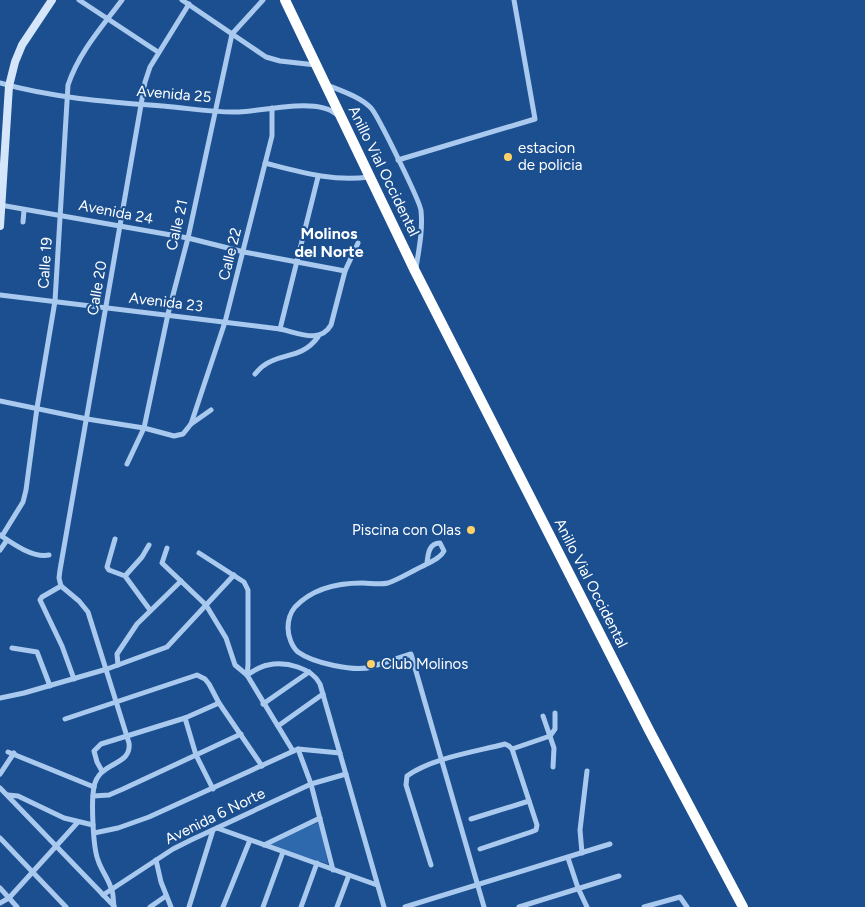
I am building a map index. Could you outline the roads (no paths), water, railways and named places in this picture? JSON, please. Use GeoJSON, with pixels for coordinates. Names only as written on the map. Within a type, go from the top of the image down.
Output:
{"type":"FeatureCollection","features":[{"type":"Feature","properties":{"kind":"highway","name":"Anillo Vial Occidental"},"geometry":{"type":"LineString","coordinates":[[285,0],[415,271],[654,739],[743,907]]}},
{"type":"Feature","properties":{"kind":"street"},"geometry":{"type":"LineString","coordinates":[[0,226],[9,86],[18,52],[39,17],[52,0]]}},
{"type":"Feature","properties":{"kind":"street"},"geometry":{"type":"LineString","coordinates":[[79,0],[158,52]]}},
{"type":"Feature","properties":{"kind":"street","name":"Calle 19"},"geometry":{"type":"LineString","coordinates":[[3,537],[23,502],[26,490],[36,408],[56,301],[68,85],[79,60],[122,0]]}},
{"type":"Feature","properties":{"kind":"street"},"geometry":{"type":"LineString","coordinates":[[182,0],[266,57],[280,61],[316,65]]}},
{"type":"Feature","properties":{"kind":"street"},"geometry":{"type":"LineString","coordinates":[[232,34],[263,0]]}},
{"type":"Feature","properties":{"kind":"street"},"geometry":{"type":"LineString","coordinates":[[398,160],[535,119],[514,0]]}},
{"type":"Feature","properties":{"kind":"street","name":"Calle 20"},"geometry":{"type":"LineString","coordinates":[[61,586],[60,570],[150,67],[188,4]]}},
{"type":"Feature","properties":{"kind":"street","name":"Calle 21"},"geometry":{"type":"LineString","coordinates":[[128,464],[144,428],[168,314],[188,238],[232,34]]}},
{"type":"Feature","properties":{"kind":"street","name":"Avenida 25"},"geometry":{"type":"LineString","coordinates":[[0,83],[68,96],[216,111],[239,112],[296,105],[318,107],[333,111],[342,120]]}},
{"type":"Feature","properties":{"kind":"street","name":"Anillo Vial Occidental"},"geometry":{"type":"LineString","coordinates":[[325,84],[353,96],[372,109],[398,160],[421,209],[420,245],[415,271]]}},
{"type":"Feature","properties":{"kind":"street","name":"Calle 22"},"geometry":{"type":"LineString","coordinates":[[144,428],[174,436],[183,434],[191,424],[225,322],[244,252],[272,136],[272,108]]}},
{"type":"Feature","properties":{"kind":"street"},"geometry":{"type":"LineString","coordinates":[[265,163],[318,177],[370,177]]}},
{"type":"Feature","properties":{"kind":"street"},"geometry":{"type":"LineString","coordinates":[[280,329],[318,177]]}},
{"type":"Feature","properties":{"kind":"street","name":"Avenida 24"},"geometry":{"type":"LineString","coordinates":[[1,206],[188,238],[244,252],[345,271]]}},
{"type":"Feature","properties":{"kind":"street"},"geometry":{"type":"LineString","coordinates":[[23,222],[24,210]]}},
{"type":"Feature","properties":{"kind":"street"},"geometry":{"type":"LineString","coordinates":[[255,374],[267,363],[308,348],[318,337],[327,332],[331,324],[345,271],[358,243]]}},
{"type":"Feature","properties":{"kind":"street","name":"Avenida 23"},"geometry":{"type":"LineString","coordinates":[[0,295],[168,314],[280,329],[318,337]]}},
{"type":"Feature","properties":{"kind":"street"},"geometry":{"type":"LineString","coordinates":[[0,401],[87,420],[144,428]]}},
{"type":"Feature","properties":{"kind":"street"},"geometry":{"type":"LineString","coordinates":[[191,424],[211,410]]}},
{"type":"Feature","properties":{"kind":"street"},"geometry":{"type":"LineString","coordinates":[[0,550],[3,537],[36,555],[49,555]]}},
{"type":"Feature","properties":{"kind":"street"},"geometry":{"type":"LineString","coordinates":[[114,539],[107,567],[109,570],[125,576],[150,610]]}},
{"type":"Feature","properties":{"kind":"street"},"geometry":{"type":"LineString","coordinates":[[125,576],[142,557],[149,545]]}},
{"type":"Feature","properties":{"kind":"street"},"geometry":{"type":"LineString","coordinates":[[168,548],[162,563],[206,605],[226,638],[236,665],[247,675],[263,704],[295,750],[311,784],[333,870]]}},
{"type":"Feature","properties":{"kind":"street"},"geometry":{"type":"LineString","coordinates":[[199,553],[244,582],[248,590],[247,675]]}},
{"type":"Feature","properties":{"kind":"street"},"geometry":{"type":"LineString","coordinates":[[427,564],[388,583],[346,584],[322,589],[294,608],[290,616],[288,634],[298,652],[311,658],[350,669],[374,666],[411,654],[484,907]]}},
{"type":"Feature","properties":{"kind":"street"},"geometry":{"type":"LineString","coordinates":[[0,698],[106,670],[167,646],[234,575]]}},
{"type":"Feature","properties":{"kind":"street"},"geometry":{"type":"LineString","coordinates":[[118,665],[117,654],[137,624],[181,581]]}},
{"type":"Feature","properties":{"kind":"street"},"geometry":{"type":"LineString","coordinates":[[74,679],[62,646],[40,600],[61,586],[80,601],[88,612],[130,748],[128,754],[96,777],[93,796],[93,826],[97,858],[112,889],[114,907]]}},
{"type":"Feature","properties":{"kind":"street"},"geometry":{"type":"LineString","coordinates":[[12,648],[37,652],[50,686]]}},
{"type":"Feature","properties":{"kind":"street"},"geometry":{"type":"LineString","coordinates":[[247,675],[268,664],[299,667],[316,676],[384,907]]}},
{"type":"Feature","properties":{"kind":"street"},"geometry":{"type":"LineString","coordinates":[[263,704],[309,672]]}},
{"type":"Feature","properties":{"kind":"street"},"geometry":{"type":"LineString","coordinates":[[65,719],[192,675],[201,676],[209,684],[219,703],[262,766]]}},
{"type":"Feature","properties":{"kind":"street"},"geometry":{"type":"LineString","coordinates":[[278,726],[322,694]]}},
{"type":"Feature","properties":{"kind":"street"},"geometry":{"type":"LineString","coordinates":[[102,771],[94,751],[101,744],[184,718],[219,703]]}},
{"type":"Feature","properties":{"kind":"street"},"geometry":{"type":"LineString","coordinates":[[512,750],[550,736],[555,729],[555,713]]}},
{"type":"Feature","properties":{"kind":"street"},"geometry":{"type":"LineString","coordinates":[[543,716],[554,748],[553,767]]}},
{"type":"Feature","properties":{"kind":"street"},"geometry":{"type":"LineString","coordinates":[[184,718],[196,755],[213,789]]}},
{"type":"Feature","properties":{"kind":"street"},"geometry":{"type":"LineString","coordinates":[[93,796],[115,793],[240,734]]}},
{"type":"Feature","properties":{"kind":"street"},"geometry":{"type":"LineString","coordinates":[[431,865],[406,784],[407,776],[442,761],[504,744],[512,750],[537,824],[536,830],[480,849]]}},
{"type":"Feature","properties":{"kind":"street"},"geometry":{"type":"LineString","coordinates":[[94,833],[132,824],[213,789],[295,750],[340,753]]}},
{"type":"Feature","properties":{"kind":"street"},"geometry":{"type":"LineString","coordinates":[[0,774],[11,753],[94,787]]}},
{"type":"Feature","properties":{"kind":"street"},"geometry":{"type":"LineString","coordinates":[[582,853],[580,830],[587,771]]}},
{"type":"Feature","properties":{"kind":"street","name":"Avenida 6 Norte"},"geometry":{"type":"LineString","coordinates":[[103,895],[185,843],[311,784],[346,774]]}},
{"type":"Feature","properties":{"kind":"street"},"geometry":{"type":"LineString","coordinates":[[0,788],[114,907]]}},
{"type":"Feature","properties":{"kind":"street"},"geometry":{"type":"LineString","coordinates":[[8,795],[18,796],[64,818],[93,826]]}},
{"type":"Feature","properties":{"kind":"street"},"geometry":{"type":"LineString","coordinates":[[471,819],[529,800]]}},
{"type":"Feature","properties":{"kind":"street"},"geometry":{"type":"LineString","coordinates":[[264,846],[320,818]]}},
{"type":"Feature","properties":{"kind":"street"},"geometry":{"type":"LineString","coordinates":[[0,903],[9,898],[78,822]]}},
{"type":"Feature","properties":{"kind":"street"},"geometry":{"type":"LineString","coordinates":[[189,907],[215,829],[377,885]]}},
{"type":"Feature","properties":{"kind":"street"},"geometry":{"type":"LineString","coordinates":[[0,838],[66,907]]}},
{"type":"Feature","properties":{"kind":"street"},"geometry":{"type":"LineString","coordinates":[[223,907],[250,840]]}},
{"type":"Feature","properties":{"kind":"street"},"geometry":{"type":"LineString","coordinates":[[405,907],[610,844]]}},
{"type":"Feature","properties":{"kind":"street"},"geometry":{"type":"LineString","coordinates":[[263,907],[283,852]]}},
{"type":"Feature","properties":{"kind":"street"},"geometry":{"type":"LineString","coordinates":[[568,858],[586,907]]}},
{"type":"Feature","properties":{"kind":"street"},"geometry":{"type":"LineString","coordinates":[[156,860],[161,882],[171,907]]}},
{"type":"Feature","properties":{"kind":"street"},"geometry":{"type":"LineString","coordinates":[[301,907],[317,863]]}},
{"type":"Feature","properties":{"kind":"street"},"geometry":{"type":"LineString","coordinates":[[337,907],[348,875]]}},
{"type":"Feature","properties":{"kind":"street"},"geometry":{"type":"LineString","coordinates":[[519,907],[619,876]]}},
{"type":"Feature","properties":{"kind":"street"},"geometry":{"type":"LineString","coordinates":[[0,888],[17,907]]}},
{"type":"Feature","properties":{"kind":"street"},"geometry":{"type":"LineString","coordinates":[[150,907],[166,896]]}},
{"type":"Feature","properties":{"kind":"street"},"geometry":{"type":"LineString","coordinates":[[644,907],[680,897],[687,907]]}},
{"type":"Feature","properties":{"kind":"place","name":"estacion de policia"},"geometry":{"type":"Point","coordinates":[508,157]}},
{"type":"Feature","properties":{"kind":"place","name":"Piscina con Olas"},"geometry":{"type":"Point","coordinates":[471,530]}},
{"type":"Feature","properties":{"kind":"place","name":"Club Molinos"},"geometry":{"type":"Point","coordinates":[371,664]}},
{"type":"Feature","properties":{"kind":"district","name":"Molinos del Norte"},"geometry":{"type":"Point","coordinates":[329,242]}}]}
